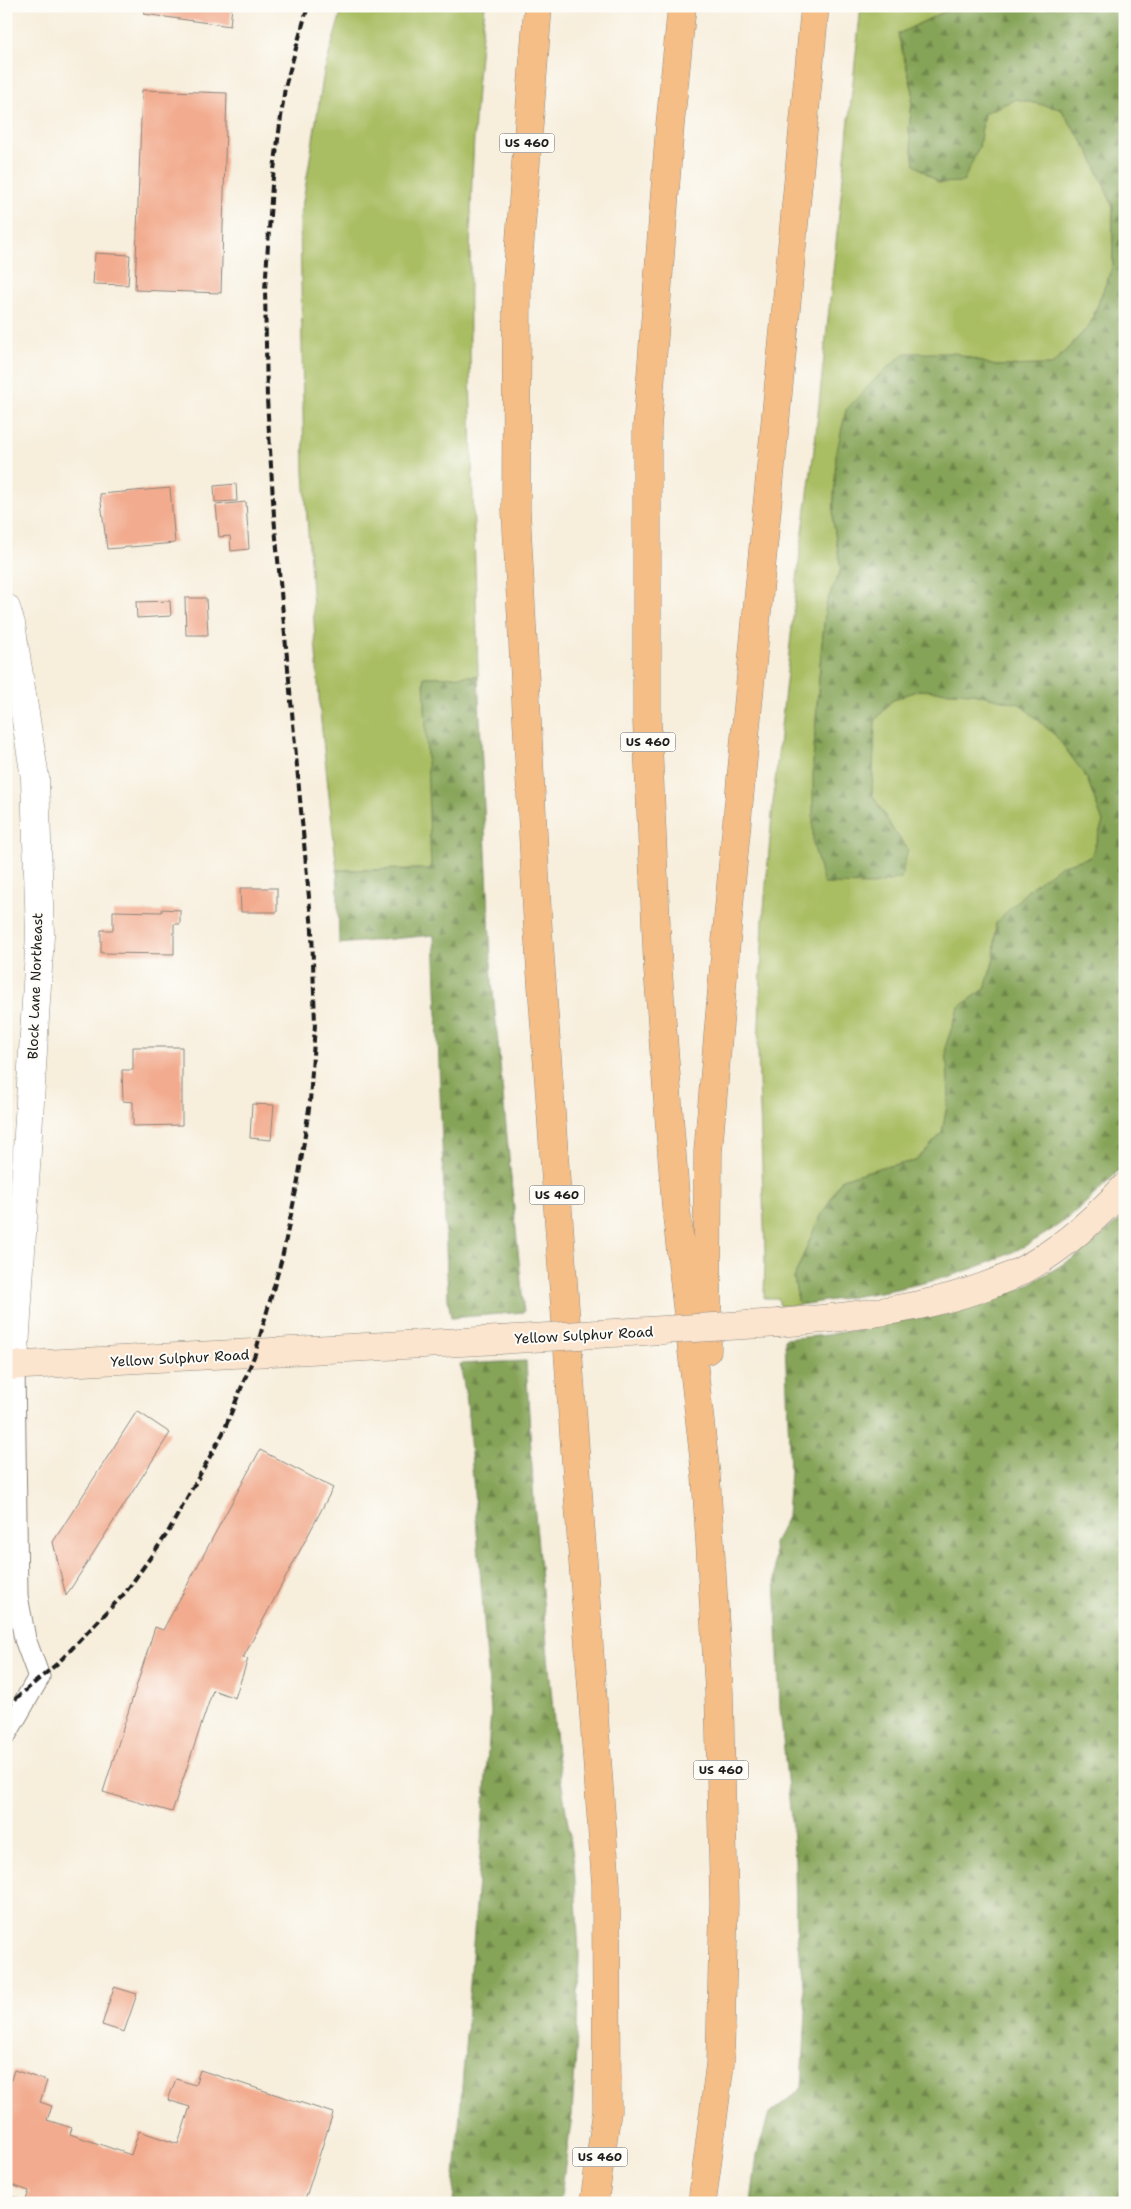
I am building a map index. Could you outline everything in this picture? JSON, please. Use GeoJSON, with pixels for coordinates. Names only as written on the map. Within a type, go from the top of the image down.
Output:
{"type":"FeatureCollection","features":[{"type":"Feature","properties":{"kind":"highway","name":"US 460"},"geometry":{"type":"LineString","coordinates":[[538,6],[517,279],[516,510],[538,938],[606,1886],[607,2111],[594,2203]]}},
{"type":"Feature","properties":{"kind":"highway","name":"US 460"},"geometry":{"type":"LineString","coordinates":[[682,6],[670,125],[647,428],[647,722],[658,970],[673,1168],[706,1476],[719,1692],[724,1902],[720,2064],[702,2203]]}},
{"type":"Feature","properties":{"kind":"highway"},"geometry":{"type":"LineString","coordinates":[[706,1476],[708,1152],[731,884],[815,6]]}},
{"type":"Feature","properties":{"kind":"street","name":"Block Lane Northeast"},"geometry":{"type":"LineString","coordinates":[[6,608],[11,624],[35,778],[40,925],[24,1208],[10,1366]]}},
{"type":"Feature","properties":{"kind":"street","name":"Yellow Sulphur Road"},"geometry":{"type":"LineString","coordinates":[[10,1366],[779,1324],[834,1318],[922,1304],[973,1290],[1020,1272],[1061,1245],[1105,1208],[1125,1187]]}},
{"type":"Feature","properties":{"kind":"street"},"geometry":{"type":"LineString","coordinates":[[6,1238],[24,1208]]}},
{"type":"Feature","properties":{"kind":"lane"},"geometry":{"type":"LineString","coordinates":[[6,1734],[39,1677],[25,1639],[17,1596],[10,1366]]}},
{"type":"Feature","properties":{"kind":"green space"},"geometry":{"type":"Polygon","coordinates":[[[343,6],[485,6],[472,173],[470,257],[471,424],[478,676],[424,677],[432,869],[337,870],[320,712],[304,472],[300,220],[324,72],[343,6]]]}},
{"type":"Feature","properties":{"kind":"green space"},"geometry":{"type":"Polygon","coordinates":[[[861,6],[956,6],[898,34],[913,92],[909,131],[979,147],[984,113],[1016,99],[1061,109],[1090,153],[1113,207],[1113,265],[1090,325],[1052,365],[995,366],[955,353],[836,455],[833,521],[841,569],[826,604],[813,763],[908,849],[893,830],[872,794],[875,721],[891,701],[918,690],[973,693],[1020,704],[1057,736],[1087,778],[1103,822],[1091,857],[1060,866],[996,923],[994,959],[985,989],[959,1007],[946,1045],[949,1095],[942,1133],[916,1161],[879,1168],[842,1179],[816,1225],[794,1278],[799,1305],[780,1306],[778,1298],[764,1298],[765,1253],[758,1051],[763,921],[774,791],[800,553],[815,442],[861,6]]]}},
{"type":"Feature","properties":{"kind":"green space"},"geometry":{"type":"Polygon","coordinates":[[[956,6],[1125,6],[1125,1162],[1096,1193],[1065,1220],[1031,1242],[995,1260],[919,1284],[799,1305],[794,1278],[816,1225],[842,1179],[879,1168],[916,1161],[942,1133],[949,1095],[946,1045],[959,1007],[985,989],[994,959],[996,923],[1030,888],[1060,866],[1091,857],[1103,822],[1087,778],[1056,736],[1020,704],[973,693],[918,690],[891,701],[875,721],[872,794],[893,830],[908,849],[901,878],[873,885],[824,884],[813,844],[813,763],[826,604],[841,569],[833,521],[836,455],[846,410],[883,371],[906,353],[955,353],[995,366],[1052,365],[1090,325],[1113,265],[1113,206],[1090,153],[1061,109],[1016,99],[984,113],[979,147],[963,182],[939,183],[914,164],[909,131],[913,92],[898,34],[956,6]]]}},
{"type":"Feature","properties":{"kind":"green space"},"geometry":{"type":"Polygon","coordinates":[[[478,676],[492,981],[524,1312],[451,1318],[448,1299],[434,935],[339,944],[337,870],[431,869],[424,677],[478,676]]]}},
{"type":"Feature","properties":{"kind":"green space"},"geometry":{"type":"Polygon","coordinates":[[[1125,1216],[1125,2203],[751,2203],[757,2155],[769,2114],[802,2088],[806,2011],[796,1927],[795,1859],[780,1709],[774,1543],[787,1517],[790,1472],[785,1339],[827,1335],[974,1306],[1022,1288],[1074,1258],[1125,1216]]]}},
{"type":"Feature","properties":{"kind":"green space"},"geometry":{"type":"Polygon","coordinates":[[[526,1361],[534,1503],[557,1754],[574,1862],[579,1954],[577,2035],[572,2115],[560,2203],[453,2203],[491,1712],[467,1402],[460,1364],[526,1361]]]}},
{"type":"Feature","properties":{"kind":"building"},"geometry":{"type":"Polygon","coordinates":[[[146,6],[232,6],[230,26],[144,14],[146,6]]]}},
{"type":"Feature","properties":{"kind":"building"},"geometry":{"type":"Polygon","coordinates":[[[142,90],[227,93],[221,293],[135,290],[142,90]]]}},
{"type":"Feature","properties":{"kind":"building"},"geometry":{"type":"Polygon","coordinates":[[[95,253],[130,255],[128,285],[93,284],[95,253]]]}},
{"type":"Feature","properties":{"kind":"building"},"geometry":{"type":"Polygon","coordinates":[[[236,484],[237,501],[215,502],[214,486],[236,484]]]}},
{"type":"Feature","properties":{"kind":"building"},"geometry":{"type":"Polygon","coordinates":[[[170,488],[175,543],[107,549],[100,494],[170,488]]]}},
{"type":"Feature","properties":{"kind":"building"},"geometry":{"type":"Polygon","coordinates":[[[246,502],[249,549],[231,551],[230,536],[219,537],[216,505],[246,502]]]}},
{"type":"Feature","properties":{"kind":"building"},"geometry":{"type":"Polygon","coordinates":[[[185,598],[206,598],[208,635],[186,635],[185,598]]]}},
{"type":"Feature","properties":{"kind":"building"},"geometry":{"type":"Polygon","coordinates":[[[170,601],[171,616],[137,618],[136,602],[170,601]]]}},
{"type":"Feature","properties":{"kind":"building"},"geometry":{"type":"Polygon","coordinates":[[[240,888],[277,888],[277,912],[241,912],[240,888]]]}},
{"type":"Feature","properties":{"kind":"building"},"geometry":{"type":"Polygon","coordinates":[[[162,909],[180,910],[180,924],[174,924],[174,954],[101,953],[101,930],[113,930],[113,911],[162,912],[162,909]]]}},
{"type":"Feature","properties":{"kind":"building"},"geometry":{"type":"Polygon","coordinates":[[[133,1047],[182,1047],[182,1125],[133,1126],[133,1102],[123,1101],[122,1070],[133,1070],[133,1047]]]}},
{"type":"Feature","properties":{"kind":"building"},"geometry":{"type":"Polygon","coordinates":[[[252,1104],[274,1105],[271,1140],[250,1138],[252,1104]]]}},
{"type":"Feature","properties":{"kind":"building"},"geometry":{"type":"Polygon","coordinates":[[[137,1411],[170,1433],[66,1596],[53,1542],[137,1411]]]}},
{"type":"Feature","properties":{"kind":"building"},"geometry":{"type":"Polygon","coordinates":[[[260,1450],[333,1488],[243,1658],[248,1659],[235,1698],[213,1690],[172,1812],[103,1792],[155,1627],[163,1630],[260,1450]]]}},
{"type":"Feature","properties":{"kind":"building"},"geometry":{"type":"Polygon","coordinates":[[[114,1987],[137,1994],[124,2032],[102,2025],[114,1987]]]}},
{"type":"Feature","properties":{"kind":"building"},"geometry":{"type":"Polygon","coordinates":[[[14,2070],[47,2081],[40,2102],[52,2106],[47,2120],[72,2128],[70,2134],[131,2155],[139,2131],[178,2144],[190,2107],[168,2100],[176,2079],[195,2085],[200,2070],[333,2113],[304,2203],[25,2203],[29,2191],[6,2183],[6,2087],[9,2087],[14,2070]]]}},
{"type":"Feature","properties":{"kind":"building"},"geometry":{"type":"Polygon","coordinates":[[[6,2195],[20,2199],[18,2203],[6,2203],[6,2195]]]}},
{"type":"Feature","properties":{"kind":"railway"},"geometry":{"type":"LineString","coordinates":[[6,1707],[59,1662],[125,1593],[167,1534],[223,1433],[255,1354],[282,1258],[298,1181],[310,1102],[315,1024],[312,930],[274,516],[267,399],[265,290],[272,185],[285,87],[308,6]]}}]}
